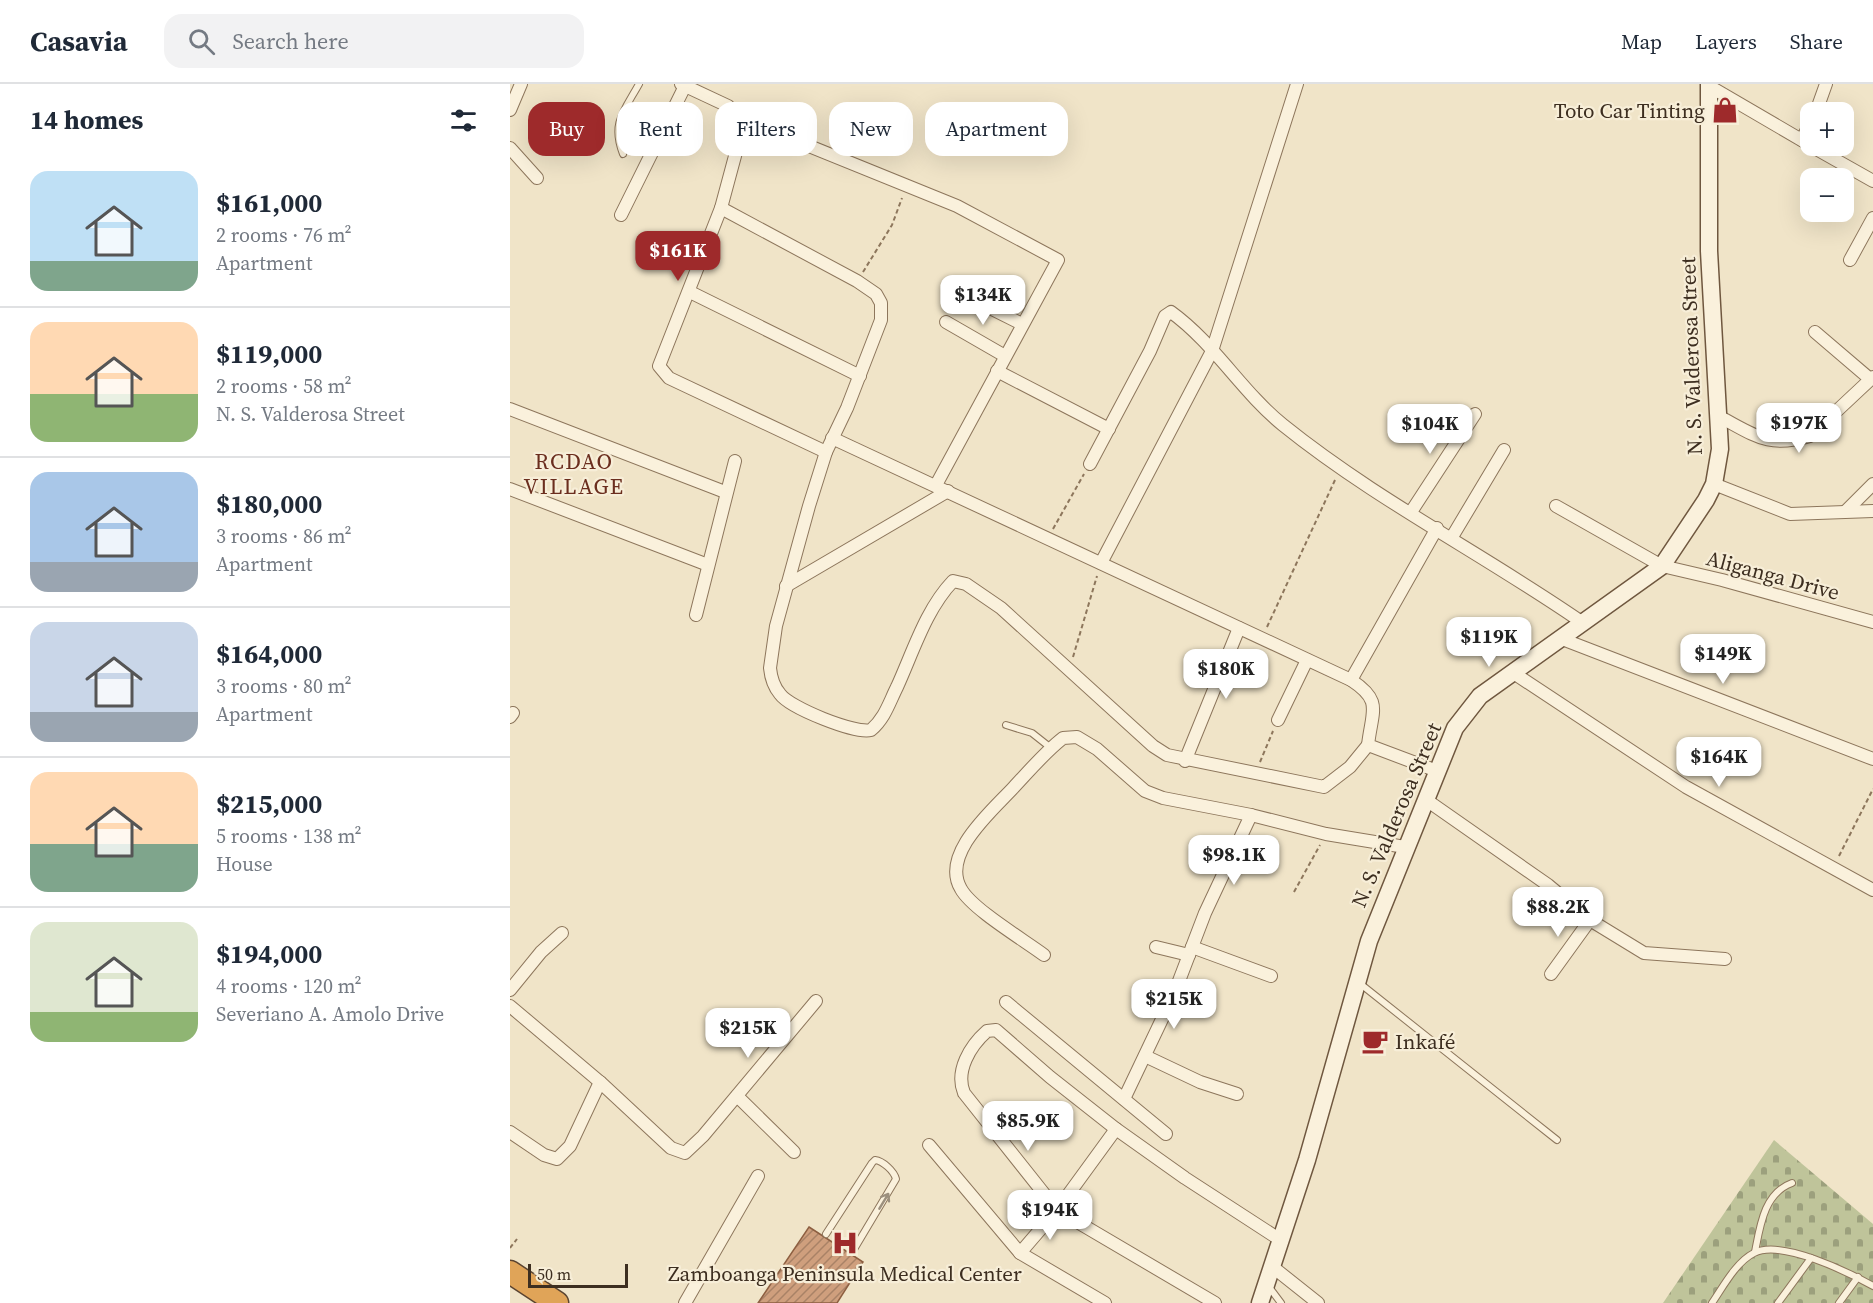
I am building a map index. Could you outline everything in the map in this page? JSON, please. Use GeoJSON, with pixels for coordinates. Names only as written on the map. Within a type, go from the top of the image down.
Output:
{"type":"FeatureCollection","features":[{"type":"Feature","properties":{"kind":"highway"},"geometry":{"type":"LineString","coordinates":[[510,1272],[549,1301]]}},
{"type":"Feature","properties":{"kind":"main road","name":"N. S. Valderosa Street"},"geometry":{"type":"LineString","coordinates":[[1260,1303],[1274,1268],[1369,941],[1405,847],[1455,728],[1480,696],[1662,566],[1706,500],[1714,484],[1720,449],[1720,417],[1709,251],[1709,85]]}},
{"type":"Feature","properties":{"kind":"street"},"geometry":{"type":"LineString","coordinates":[[510,110],[521,84]]}},
{"type":"Feature","properties":{"kind":"street"},"geometry":{"type":"LineString","coordinates":[[1101,563],[1212,351],[1297,84]]}},
{"type":"Feature","properties":{"kind":"street"},"geometry":{"type":"LineString","coordinates":[[1820,102],[1826,84]]}},
{"type":"Feature","properties":{"kind":"street"},"geometry":{"type":"LineString","coordinates":[[621,215],[683,85],[719,102]]}},
{"type":"Feature","properties":{"kind":"street"},"geometry":{"type":"LineString","coordinates":[[1709,85],[1800,139]]}},
{"type":"Feature","properties":{"kind":"street"},"geometry":{"type":"LineString","coordinates":[[510,148],[537,178]]}},
{"type":"Feature","properties":{"kind":"street"},"geometry":{"type":"LineString","coordinates":[[817,150],[978,215],[1058,260],[936,485]]}},
{"type":"Feature","properties":{"kind":"street"},"geometry":{"type":"LineString","coordinates":[[735,156],[722,208],[659,366],[669,378],[826,452]]}},
{"type":"Feature","properties":{"kind":"street"},"geometry":{"type":"LineString","coordinates":[[1829,156],[1873,181]]}},
{"type":"Feature","properties":{"kind":"street"},"geometry":{"type":"LineString","coordinates":[[722,208],[857,281],[876,294],[881,303],[881,320],[860,376],[832,438],[826,452],[786,586],[771,653],[772,680],[781,696],[793,705],[852,729],[870,730],[885,713],[927,620],[942,592],[953,581],[966,584],[1001,608],[1070,668],[1153,746],[1167,755],[1254,775],[1327,786],[1350,766],[1368,745],[1373,701],[1367,691],[1351,680],[832,438]]}},
{"type":"Feature","properties":{"kind":"street"},"geometry":{"type":"LineString","coordinates":[[1850,260],[1873,218]]}},
{"type":"Feature","properties":{"kind":"street"},"geometry":{"type":"LineString","coordinates":[[948,287],[1022,324]]}},
{"type":"Feature","properties":{"kind":"street"},"geometry":{"type":"LineString","coordinates":[[690,292],[860,376]]}},
{"type":"Feature","properties":{"kind":"street"},"geometry":{"type":"LineString","coordinates":[[1090,464],[1150,351],[1167,313],[1171,312],[1184,322],[1281,423],[1340,469],[1515,576],[1583,623]]}},
{"type":"Feature","properties":{"kind":"street"},"geometry":{"type":"LineString","coordinates":[[946,322],[1005,356]]}},
{"type":"Feature","properties":{"kind":"street"},"geometry":{"type":"LineString","coordinates":[[1720,417],[1768,441],[1810,436],[1872,378],[1815,332]]}},
{"type":"Feature","properties":{"kind":"street"},"geometry":{"type":"LineString","coordinates":[[997,371],[1109,429]]}},
{"type":"Feature","properties":{"kind":"street"},"geometry":{"type":"LineString","coordinates":[[510,409],[725,492]]}},
{"type":"Feature","properties":{"kind":"street"},"geometry":{"type":"LineString","coordinates":[[1411,512],[1475,414]]}},
{"type":"Feature","properties":{"kind":"street"},"geometry":{"type":"LineString","coordinates":[[1452,537],[1504,450]]}},
{"type":"Feature","properties":{"kind":"street"},"geometry":{"type":"LineString","coordinates":[[696,615],[725,492],[735,461]]}},
{"type":"Feature","properties":{"kind":"street"},"geometry":{"type":"LineString","coordinates":[[1714,484],[1790,514],[1873,511]]}},
{"type":"Feature","properties":{"kind":"street"},"geometry":{"type":"LineString","coordinates":[[1846,511],[1873,484]]}},
{"type":"Feature","properties":{"kind":"street"},"geometry":{"type":"LineString","coordinates":[[510,489],[708,565]]}},
{"type":"Feature","properties":{"kind":"street"},"geometry":{"type":"LineString","coordinates":[[786,586],[948,491]]}},
{"type":"Feature","properties":{"kind":"street","name":"Aliganga Drive"},"geometry":{"type":"LineString","coordinates":[[1556,506],[1662,566],[1722,580],[1873,622]]}},
{"type":"Feature","properties":{"kind":"street"},"geometry":{"type":"LineString","coordinates":[[1351,680],[1437,528]]}},
{"type":"Feature","properties":{"kind":"street"},"geometry":{"type":"LineString","coordinates":[[1185,760],[1239,628]]}},
{"type":"Feature","properties":{"kind":"street"},"geometry":{"type":"LineString","coordinates":[[1562,639],[1873,759]]}},
{"type":"Feature","properties":{"kind":"street"},"geometry":{"type":"LineString","coordinates":[[1278,720],[1307,660]]}},
{"type":"Feature","properties":{"kind":"street"},"geometry":{"type":"LineString","coordinates":[[1512,672],[1686,787],[1873,890]]}},
{"type":"Feature","properties":{"kind":"street"},"geometry":{"type":"LineString","coordinates":[[1044,955],[961,891],[955,875],[958,857],[972,832],[1063,738],[1077,737],[1097,749],[1134,783],[1152,795],[1251,814],[1326,834],[1405,847]]}},
{"type":"Feature","properties":{"kind":"street"},"geometry":{"type":"LineString","coordinates":[[1368,745],[1437,771]]}},
{"type":"Feature","properties":{"kind":"street"},"geometry":{"type":"LineString","coordinates":[[1425,799],[1548,885],[1590,920],[1644,953],[1725,959]]}},
{"type":"Feature","properties":{"kind":"street"},"geometry":{"type":"LineString","coordinates":[[1124,1099],[1251,814]]}},
{"type":"Feature","properties":{"kind":"street"},"geometry":{"type":"LineString","coordinates":[[1551,974],[1590,920]]}},
{"type":"Feature","properties":{"kind":"street"},"geometry":{"type":"LineString","coordinates":[[510,990],[533,960],[562,933]]}},
{"type":"Feature","properties":{"kind":"street"},"geometry":{"type":"LineString","coordinates":[[1156,947],[1190,951],[1271,976]]}},
{"type":"Feature","properties":{"kind":"street"},"geometry":{"type":"LineString","coordinates":[[510,1006],[600,1082],[671,1148],[679,1152],[691,1149],[816,1001]]}},
{"type":"Feature","properties":{"kind":"street"},"geometry":{"type":"LineString","coordinates":[[1006,1002],[1166,1134]]}},
{"type":"Feature","properties":{"kind":"street"},"geometry":{"type":"LineString","coordinates":[[1215,1303],[1057,1210],[964,1093],[960,1082],[961,1069],[982,1036],[992,1029],[1000,1033],[1050,1077],[1116,1129],[1185,1178],[1282,1241]]}},
{"type":"Feature","properties":{"kind":"street"},"geometry":{"type":"LineString","coordinates":[[1145,1056],[1200,1082],[1237,1094]]}},
{"type":"Feature","properties":{"kind":"street"},"geometry":{"type":"LineString","coordinates":[[510,1132],[543,1155],[558,1159],[570,1146],[600,1082]]}},
{"type":"Feature","properties":{"kind":"street"},"geometry":{"type":"LineString","coordinates":[[737,1096],[794,1152]]}},
{"type":"Feature","properties":{"kind":"street"},"geometry":{"type":"LineString","coordinates":[[1020,1253],[1057,1210],[1116,1129]]}},
{"type":"Feature","properties":{"kind":"street"},"geometry":{"type":"LineString","coordinates":[[929,1145],[1020,1253],[1105,1303]]}},
{"type":"Feature","properties":{"kind":"street"},"geometry":{"type":"LineString","coordinates":[[685,1303],[758,1176]]}},
{"type":"Feature","properties":{"kind":"street"},"geometry":{"type":"LineString","coordinates":[[1274,1268],[1318,1303]]}},
{"type":"Feature","properties":{"kind":"lane"},"geometry":{"type":"LineString","coordinates":[[629,102],[639,84]]}},
{"type":"Feature","properties":{"kind":"lane"},"geometry":{"type":"LineString","coordinates":[[1006,725],[1032,734],[1051,748]]}},
{"type":"Feature","properties":{"kind":"lane"},"geometry":{"type":"LineString","coordinates":[[1358,982],[1557,1140]]}},
{"type":"Feature","properties":{"kind":"lane"},"geometry":{"type":"LineString","coordinates":[[826,1234],[872,1163],[879,1160],[895,1174],[896,1179],[853,1251]]}},
{"type":"Feature","properties":{"kind":"lane"},"geometry":{"type":"LineString","coordinates":[[1755,1252],[1764,1211],[1774,1195],[1783,1186],[1792,1183]]}},
{"type":"Feature","properties":{"kind":"lane"},"geometry":{"type":"LineString","coordinates":[[1712,1303],[1736,1269],[1755,1252],[1773,1250],[1811,1258],[1858,1277],[1873,1286]]}},
{"type":"Feature","properties":{"kind":"lane"},"geometry":{"type":"LineString","coordinates":[[1778,1303],[1811,1258]]}},
{"type":"Feature","properties":{"kind":"lane"},"geometry":{"type":"LineString","coordinates":[[1839,1303],[1858,1277]]}},
{"type":"Feature","properties":{"kind":"lane"},"geometry":{"type":"LineString","coordinates":[[1268,1286],[1281,1303]]}},
{"type":"Feature","properties":{"kind":"path"},"geometry":{"type":"LineString","coordinates":[[857,281],[878,252],[892,225],[906,187]]}},
{"type":"Feature","properties":{"kind":"path"},"geometry":{"type":"LineString","coordinates":[[1047,538],[1090,464]]}},
{"type":"Feature","properties":{"kind":"path"},"geometry":{"type":"LineString","coordinates":[[1262,638],[1340,469]]}},
{"type":"Feature","properties":{"kind":"path"},"geometry":{"type":"LineString","coordinates":[[1070,668],[1101,563]]}},
{"type":"Feature","properties":{"kind":"path"},"geometry":{"type":"LineString","coordinates":[[1254,775],[1278,720]]}},
{"type":"Feature","properties":{"kind":"path"},"geometry":{"type":"LineString","coordinates":[[1832,869],[1873,789]]}},
{"type":"Feature","properties":{"kind":"path"},"geometry":{"type":"LineString","coordinates":[[1294,892],[1326,834]]}},
{"type":"Feature","properties":{"kind":"path"},"geometry":{"type":"LineString","coordinates":[[510,1248],[517,1239]]}},
{"type":"Feature","properties":{"kind":"green space"},"geometry":{"type":"Polygon","coordinates":[[[1774,1140],[1873,1224],[1873,1303],[1663,1303],[1774,1140]]]}},
{"type":"Feature","properties":{"kind":"building"},"geometry":{"type":"Polygon","coordinates":[[[809,1227],[863,1262],[837,1303],[758,1303],[809,1227]]]}},
{"type":"Feature","properties":{"kind":"place","name":"Toto Car Tinting"},"geometry":{"type":"Point","coordinates":[1725,110]}},
{"type":"Feature","properties":{"kind":"place","name":"Inkafé"},"geometry":{"type":"Point","coordinates":[1375,1041]}},
{"type":"Feature","properties":{"kind":"place","name":"Zamboanga Peninsula Medical Center"},"geometry":{"type":"Point","coordinates":[845,1243]}},
{"type":"Feature","properties":{"kind":"district","name":"RCDAO VILLAGE"},"geometry":{"type":"Point","coordinates":[574,474]}}]}
